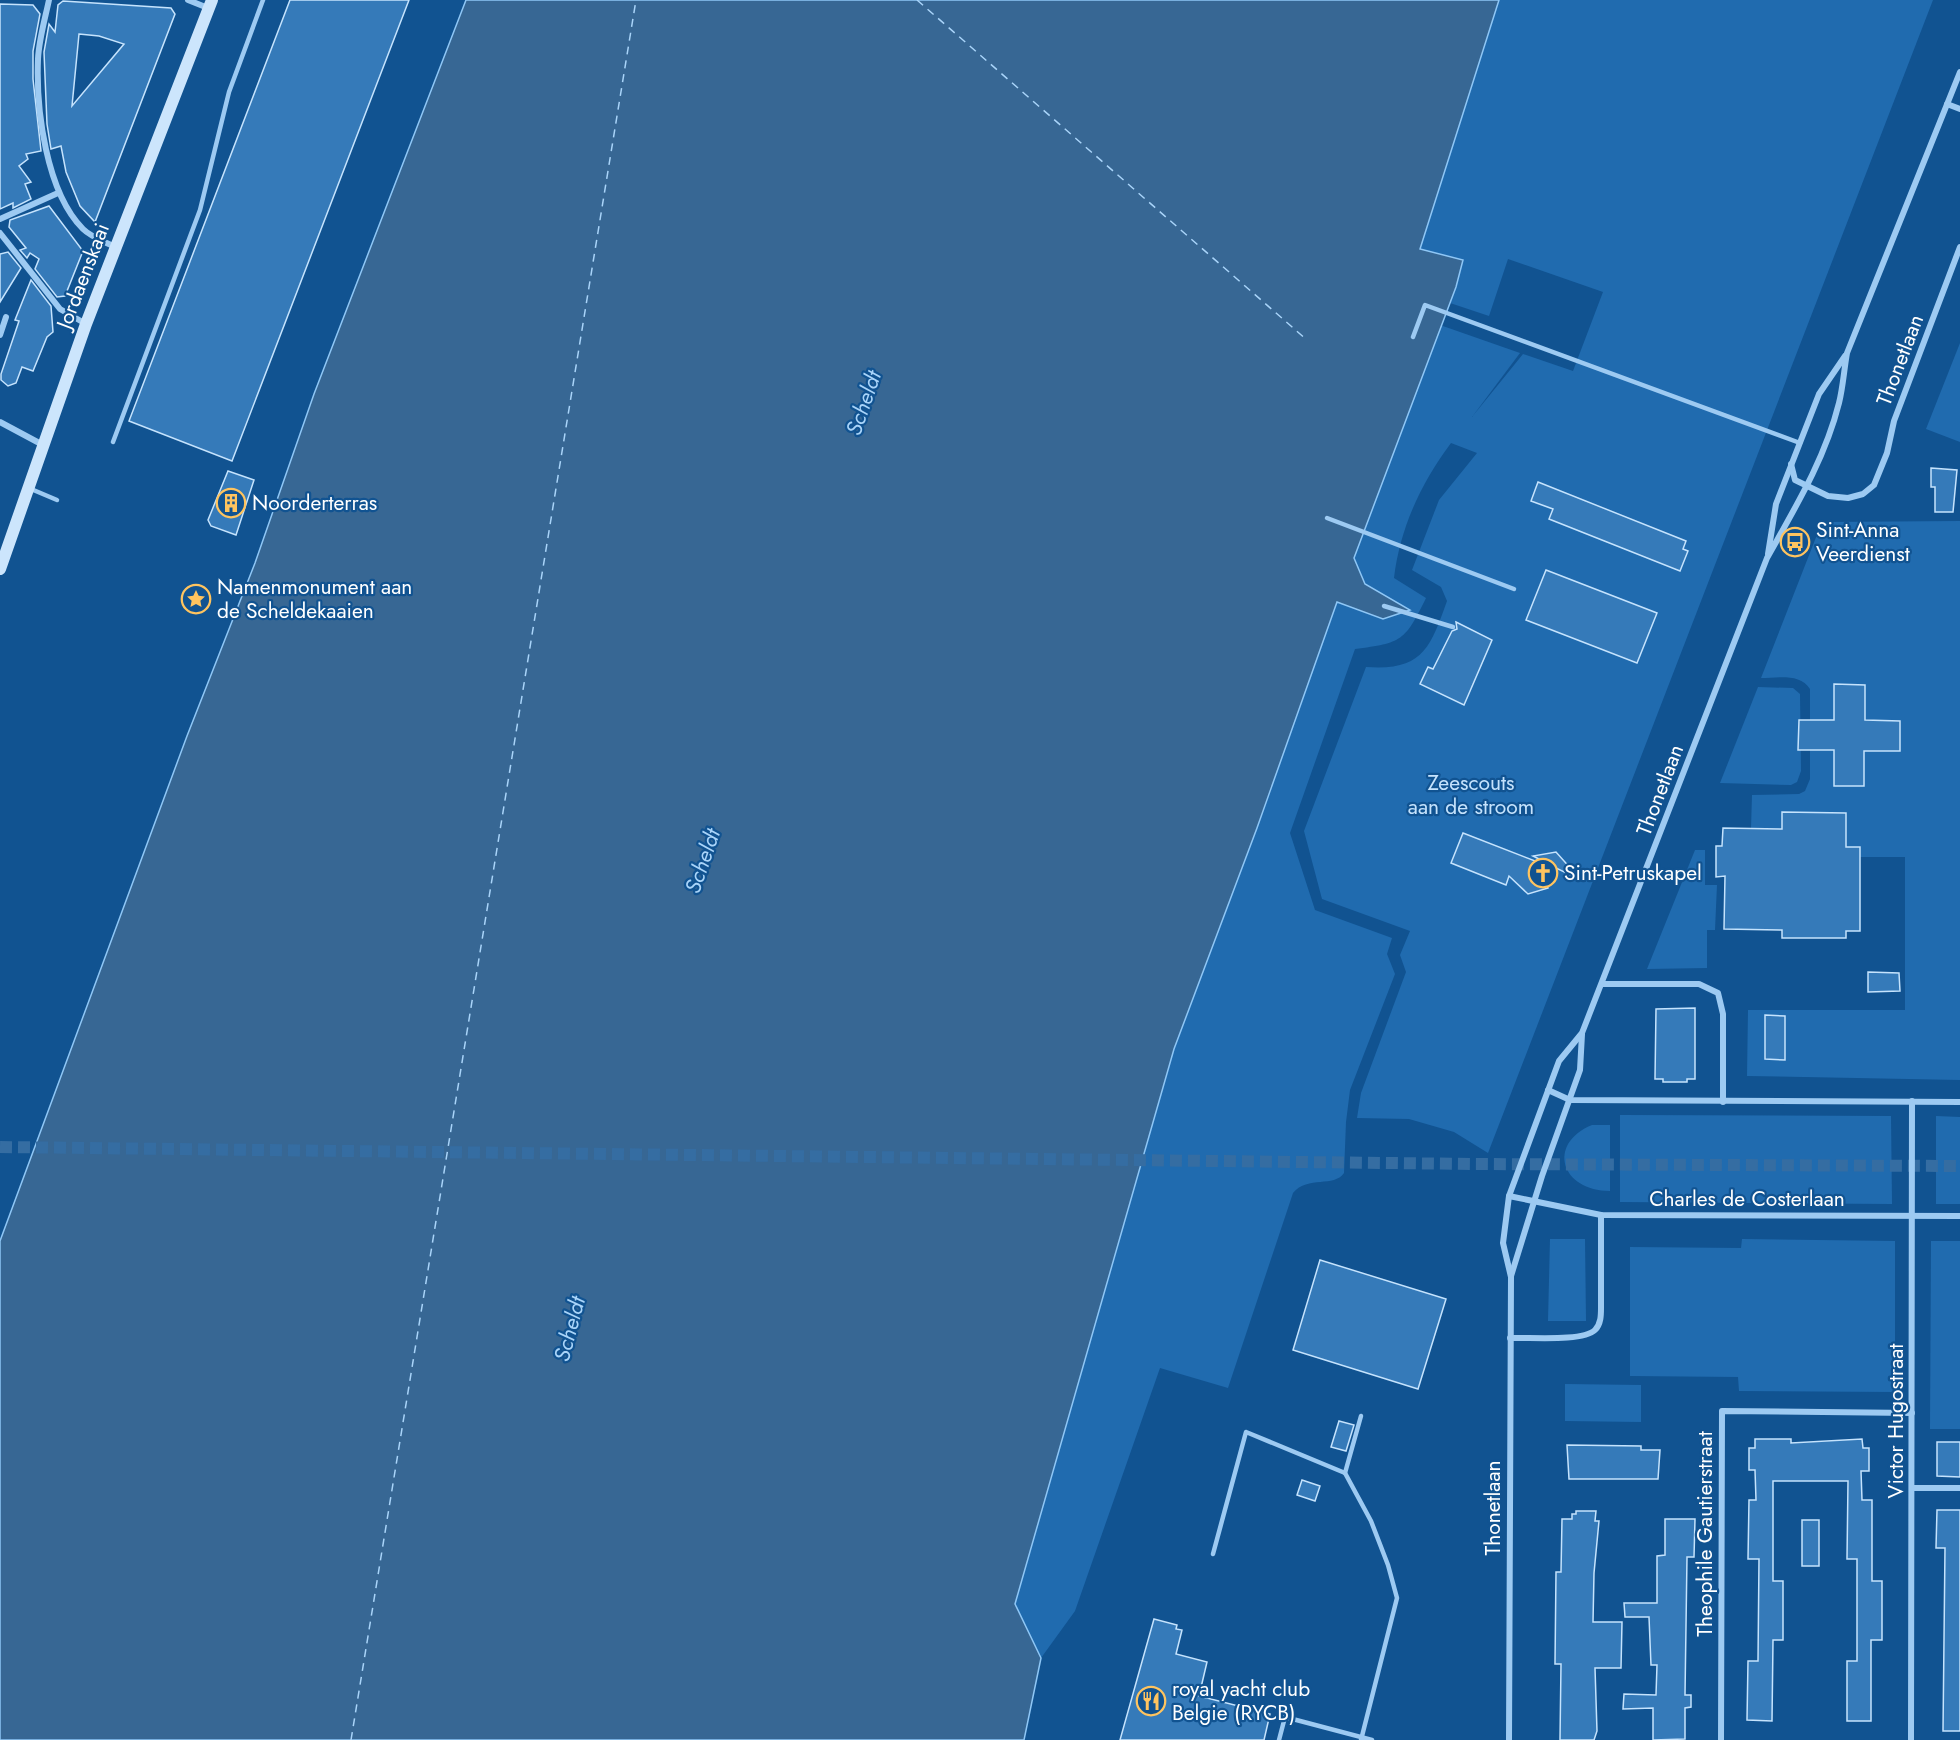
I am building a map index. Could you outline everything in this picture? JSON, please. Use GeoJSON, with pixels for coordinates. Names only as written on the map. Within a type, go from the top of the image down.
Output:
{"type":"FeatureCollection","features":[{"type":"Feature","properties":{"kind":"street"},"geometry":{"type":"LineString","coordinates":[[49,0],[38,59],[39,95],[44,139],[58,193],[67,210],[84,231],[115,247]]}},
{"type":"Feature","properties":{"kind":"street"},"geometry":{"type":"LineString","coordinates":[[188,0],[211,4]]}},
{"type":"Feature","properties":{"kind":"street","name":"Jordaenskaai"},"geometry":{"type":"LineString","coordinates":[[0,569],[86,324],[211,4]]}},
{"type":"Feature","properties":{"kind":"street","name":"Thonetlaan"},"geometry":{"type":"LineString","coordinates":[[1767,558],[1776,504],[1791,464],[1819,394],[1847,353],[1960,72]]}},
{"type":"Feature","properties":{"kind":"street"},"geometry":{"type":"LineString","coordinates":[[1947,104],[1960,109]]}},
{"type":"Feature","properties":{"kind":"street"},"geometry":{"type":"LineString","coordinates":[[0,219],[58,193]]}},
{"type":"Feature","properties":{"kind":"street"},"geometry":{"type":"LineString","coordinates":[[1,235],[60,309],[86,324]]}},
{"type":"Feature","properties":{"kind":"street","name":"Thonetlaan"},"geometry":{"type":"LineString","coordinates":[[1807,487],[1828,496],[1848,498],[1863,494],[1874,485],[1887,453],[1894,421],[1960,248]]}},
{"type":"Feature","properties":{"kind":"street"},"geometry":{"type":"LineString","coordinates":[[0,334],[6,317]]}},
{"type":"Feature","properties":{"kind":"street","name":"Thonetlaan"},"geometry":{"type":"LineString","coordinates":[[1509,1740],[1511,1277],[1503,1243],[1509,1196],[1559,1061],[1582,1033],[1602,984],[1767,558],[1807,487],[1839,402],[1847,353]]}},
{"type":"Feature","properties":{"kind":"street"},"geometry":{"type":"LineString","coordinates":[[0,422],[43,445]]}},
{"type":"Feature","properties":{"kind":"street"},"geometry":{"type":"LineString","coordinates":[[1791,464],[1795,480],[1807,487]]}},
{"type":"Feature","properties":{"kind":"street"},"geometry":{"type":"LineString","coordinates":[[1602,984],[1699,984],[1718,993],[1723,1014],[1723,1102]]}},
{"type":"Feature","properties":{"kind":"street","name":"Thonetlaan"},"geometry":{"type":"LineString","coordinates":[[1511,1277],[1580,1070],[1582,1033]]}},
{"type":"Feature","properties":{"kind":"street"},"geometry":{"type":"LineString","coordinates":[[1548,1090],[1570,1100],[1960,1102]]}},
{"type":"Feature","properties":{"kind":"street","name":"Victor Hugostraat"},"geometry":{"type":"LineString","coordinates":[[1911,1740],[1912,1101]]}},
{"type":"Feature","properties":{"kind":"street"},"geometry":{"type":"LineString","coordinates":[[1509,1196],[1534,1203]]}},
{"type":"Feature","properties":{"kind":"street","name":"Charles de Costerlaan"},"geometry":{"type":"LineString","coordinates":[[1534,1203],[1601,1215],[1960,1216]]}},
{"type":"Feature","properties":{"kind":"street"},"geometry":{"type":"LineString","coordinates":[[1510,1338],[1581,1337],[1595,1331],[1601,1320],[1601,1215]]}},
{"type":"Feature","properties":{"kind":"street","name":"Theophile Gautierstraat"},"geometry":{"type":"LineString","coordinates":[[1721,1740],[1722,1411],[1912,1413]]}},
{"type":"Feature","properties":{"kind":"street"},"geometry":{"type":"LineString","coordinates":[[1912,1488],[1960,1488]]}},
{"type":"Feature","properties":{"kind":"lane"},"geometry":{"type":"LineString","coordinates":[[113,442],[200,210],[229,92],[262,0]]}},
{"type":"Feature","properties":{"kind":"lane"},"geometry":{"type":"LineString","coordinates":[[1413,337],[1425,305],[1800,443]]}},
{"type":"Feature","properties":{"kind":"lane"},"geometry":{"type":"LineString","coordinates":[[28,488],[57,500]]}},
{"type":"Feature","properties":{"kind":"lane"},"geometry":{"type":"LineString","coordinates":[[1327,518],[1514,589]]}},
{"type":"Feature","properties":{"kind":"lane"},"geometry":{"type":"LineString","coordinates":[[1384,606],[1453,627]]}},
{"type":"Feature","properties":{"kind":"lane"},"geometry":{"type":"LineString","coordinates":[[1345,1473],[1361,1416]]}},
{"type":"Feature","properties":{"kind":"lane"},"geometry":{"type":"LineString","coordinates":[[1213,1554],[1246,1432],[1345,1473],[1371,1521],[1388,1564],[1396,1598],[1361,1739]]}},
{"type":"Feature","properties":{"kind":"lane"},"geometry":{"type":"LineString","coordinates":[[1279,1740],[1285,1717],[1361,1739],[1372,1740]]}},
{"type":"Feature","properties":{"kind":"green space","name":"Zeescouts aan de stroom"},"geometry":{"type":"Polygon","coordinates":[[[1499,0],[1933,0],[1488,1153],[1454,1132],[1409,1119],[1357,1118],[1361,1093],[1406,972],[1400,955],[1410,931],[1322,899],[1304,831],[1366,667],[1385,667],[1412,661],[1429,644],[1435,632],[1447,601],[1441,587],[1412,570],[1439,500],[1477,453],[1451,443],[1421,490],[1401,541],[1394,578],[1426,598],[1413,623],[1400,637],[1383,645],[1355,649],[1290,833],[1315,910],[1392,938],[1387,954],[1395,974],[1350,1090],[1344,1173],[1334,1180],[1306,1184],[1293,1193],[1228,1388],[1160,1368],[1075,1611],[1041,1658],[1015,1604],[1174,1049],[1257,828],[1337,602],[1383,619],[1409,610],[1365,584],[1354,558],[1440,325],[1520,353],[1472,417],[1523,354],[1573,371],[1603,292],[1508,259],[1489,316],[1450,303],[1456,287],[1420,249],[1499,0]]]}},
{"type":"Feature","properties":{"kind":"green space"},"geometry":{"type":"Polygon","coordinates":[[[1960,343],[1960,442],[1926,429],[1960,343]]]}},
{"type":"Feature","properties":{"kind":"green space"},"geometry":{"type":"Polygon","coordinates":[[[1960,521],[1960,1080],[1747,1076],[1748,1010],[1905,1010],[1905,857],[1860,857],[1860,847],[1846,847],[1846,813],[1782,813],[1782,829],[1751,828],[1752,795],[1799,794],[1805,791],[1810,779],[1810,689],[1795,678],[1761,678],[1822,522],[1960,521]]]}},
{"type":"Feature","properties":{"kind":"green space"},"geometry":{"type":"Polygon","coordinates":[[[1758,687],[1793,688],[1800,694],[1801,771],[1797,782],[1791,785],[1720,783],[1758,687]]]}},
{"type":"Feature","properties":{"kind":"green space"},"geometry":{"type":"Polygon","coordinates":[[[1695,850],[1705,850],[1705,885],[1717,885],[1715,930],[1707,930],[1707,968],[1647,969],[1695,850]]]}},
{"type":"Feature","properties":{"kind":"green space"},"geometry":{"type":"Polygon","coordinates":[[[1620,1115],[1891,1116],[1892,1204],[1620,1202],[1620,1115]]]}},
{"type":"Feature","properties":{"kind":"green space"},"geometry":{"type":"Polygon","coordinates":[[[1936,1116],[1960,1117],[1960,1204],[1936,1204],[1936,1116]]]}},
{"type":"Feature","properties":{"kind":"green space"},"geometry":{"type":"Polygon","coordinates":[[[1592,1125],[1610,1125],[1610,1191],[1593,1189],[1580,1183],[1565,1165],[1565,1154],[1569,1143],[1578,1133],[1592,1125]]]}},
{"type":"Feature","properties":{"kind":"green space"},"geometry":{"type":"Polygon","coordinates":[[[1550,1239],[1585,1239],[1586,1321],[1548,1321],[1550,1239]]]}},
{"type":"Feature","properties":{"kind":"green space"},"geometry":{"type":"Polygon","coordinates":[[[1742,1239],[1895,1241],[1895,1392],[1739,1391],[1738,1377],[1630,1376],[1630,1247],[1741,1248],[1742,1239]]]}},
{"type":"Feature","properties":{"kind":"green space"},"geometry":{"type":"Polygon","coordinates":[[[1931,1241],[1960,1241],[1960,1429],[1930,1429],[1931,1241]]]}},
{"type":"Feature","properties":{"kind":"green space"},"geometry":{"type":"Polygon","coordinates":[[[1565,1384],[1641,1385],[1641,1422],[1565,1421],[1565,1384]]]}},
{"type":"Feature","properties":{"kind":"water","name":"Scheldt"},"geometry":{"type":"Polygon","coordinates":[[[466,0],[1499,0],[1420,249],[1463,260],[1456,287],[1354,558],[1365,584],[1410,610],[1383,619],[1337,602],[1257,828],[1174,1049],[1015,1604],[1041,1658],[1024,1740],[0,1740],[0,1241],[187,736],[255,563],[314,394],[466,0]]]}},
{"type":"Feature","properties":{"kind":"building"},"geometry":{"type":"Polygon","coordinates":[[[290,0],[409,0],[232,461],[129,421],[290,0]]]}},
{"type":"Feature","properties":{"kind":"building"},"geometry":{"type":"Polygon","coordinates":[[[63,1],[171,8],[175,14],[95,222],[80,206],[66,172],[61,146],[51,149],[47,124],[44,52],[49,24],[55,32],[58,5],[63,1]],[[79,34],[72,106],[124,44],[99,36],[79,34]]]}},
{"type":"Feature","properties":{"kind":"building"},"geometry":{"type":"Polygon","coordinates":[[[0,4],[33,5],[40,14],[33,51],[33,79],[41,151],[26,154],[28,159],[19,166],[31,182],[25,184],[31,199],[13,208],[13,203],[0,209],[0,4]]]}},
{"type":"Feature","properties":{"kind":"building"},"geometry":{"type":"Polygon","coordinates":[[[49,206],[83,251],[65,296],[57,297],[35,269],[39,259],[30,253],[27,258],[20,250],[26,248],[9,227],[10,220],[49,206]]]}},
{"type":"Feature","properties":{"kind":"building"},"geometry":{"type":"Polygon","coordinates":[[[8,252],[21,268],[0,302],[0,254],[8,252]]]}},
{"type":"Feature","properties":{"kind":"building"},"geometry":{"type":"Polygon","coordinates":[[[31,280],[51,306],[53,332],[47,337],[33,371],[22,367],[16,383],[8,386],[1,380],[1,374],[19,321],[15,320],[31,280]]]}},
{"type":"Feature","properties":{"kind":"building"},"geometry":{"type":"Polygon","coordinates":[[[1931,468],[1957,470],[1953,512],[1935,512],[1935,487],[1931,487],[1931,468]]]}},
{"type":"Feature","properties":{"kind":"building","name":"Noorderterras"},"geometry":{"type":"Polygon","coordinates":[[[228,471],[254,480],[236,535],[211,526],[208,520],[228,471]]]}},
{"type":"Feature","properties":{"kind":"building"},"geometry":{"type":"Polygon","coordinates":[[[1538,482],[1686,541],[1683,549],[1688,551],[1680,571],[1549,519],[1553,509],[1531,501],[1538,482]]]}},
{"type":"Feature","properties":{"kind":"building"},"geometry":{"type":"Polygon","coordinates":[[[1546,570],[1657,613],[1637,663],[1526,620],[1546,570]]]}},
{"type":"Feature","properties":{"kind":"building"},"geometry":{"type":"Polygon","coordinates":[[[1456,622],[1492,640],[1464,705],[1420,684],[1428,667],[1433,669],[1452,631],[1457,629],[1456,622]]]}},
{"type":"Feature","properties":{"kind":"building"},"geometry":{"type":"Polygon","coordinates":[[[1834,684],[1865,685],[1865,720],[1900,721],[1900,751],[1864,751],[1864,786],[1834,786],[1834,750],[1798,750],[1799,720],[1834,720],[1834,684]]]}},
{"type":"Feature","properties":{"kind":"building"},"geometry":{"type":"Polygon","coordinates":[[[1782,812],[1846,813],[1846,847],[1860,847],[1860,931],[1846,931],[1846,938],[1782,938],[1782,930],[1724,929],[1725,876],[1716,877],[1716,846],[1722,846],[1723,828],[1782,829],[1782,812]]]}},
{"type":"Feature","properties":{"kind":"building"},"geometry":{"type":"Polygon","coordinates":[[[1463,833],[1535,861],[1539,859],[1533,856],[1556,852],[1581,880],[1550,865],[1554,881],[1547,885],[1548,888],[1528,894],[1509,876],[1506,885],[1451,863],[1463,833]]]}},
{"type":"Feature","properties":{"kind":"building"},"geometry":{"type":"Polygon","coordinates":[[[1868,972],[1899,973],[1900,991],[1868,992],[1868,972]]]}},
{"type":"Feature","properties":{"kind":"building"},"geometry":{"type":"Polygon","coordinates":[[[1695,1008],[1695,1079],[1687,1079],[1687,1082],[1663,1082],[1663,1079],[1655,1079],[1656,1009],[1695,1008]]]}},
{"type":"Feature","properties":{"kind":"building"},"geometry":{"type":"Polygon","coordinates":[[[1765,1015],[1785,1016],[1785,1060],[1765,1059],[1765,1015]]]}},
{"type":"Feature","properties":{"kind":"building"},"geometry":{"type":"Polygon","coordinates":[[[1320,1260],[1446,1299],[1418,1389],[1293,1350],[1320,1260]]]}},
{"type":"Feature","properties":{"kind":"building"},"geometry":{"type":"Polygon","coordinates":[[[1339,1421],[1354,1425],[1346,1451],[1331,1447],[1339,1421]]]}},
{"type":"Feature","properties":{"kind":"building"},"geometry":{"type":"Polygon","coordinates":[[[1755,1439],[1791,1439],[1791,1443],[1862,1439],[1863,1448],[1869,1448],[1869,1471],[1861,1471],[1862,1500],[1872,1500],[1872,1581],[1882,1581],[1882,1640],[1871,1640],[1871,1721],[1847,1721],[1847,1661],[1857,1661],[1857,1559],[1847,1559],[1848,1481],[1773,1481],[1773,1581],[1783,1581],[1783,1640],[1773,1640],[1772,1721],[1747,1720],[1748,1661],[1758,1661],[1759,1559],[1748,1559],[1749,1500],[1756,1500],[1755,1470],[1749,1470],[1749,1448],[1755,1448],[1755,1439]]]}},
{"type":"Feature","properties":{"kind":"building"},"geometry":{"type":"Polygon","coordinates":[[[1937,1442],[1960,1442],[1960,1477],[1937,1476],[1937,1442]]]}},
{"type":"Feature","properties":{"kind":"building"},"geometry":{"type":"Polygon","coordinates":[[[1567,1445],[1641,1446],[1641,1450],[1660,1450],[1658,1479],[1569,1479],[1567,1445]]]}},
{"type":"Feature","properties":{"kind":"building"},"geometry":{"type":"Polygon","coordinates":[[[1302,1480],[1320,1486],[1315,1501],[1297,1495],[1302,1480]]]}},
{"type":"Feature","properties":{"kind":"building"},"geometry":{"type":"Polygon","coordinates":[[[1937,1510],[1960,1510],[1960,1731],[1943,1731],[1945,1548],[1936,1548],[1937,1510]]]}},
{"type":"Feature","properties":{"kind":"building"},"geometry":{"type":"Polygon","coordinates":[[[1576,1511],[1596,1511],[1595,1521],[1599,1521],[1594,1573],[1593,1622],[1622,1622],[1621,1668],[1595,1668],[1597,1731],[1594,1740],[1560,1740],[1561,1664],[1555,1664],[1556,1572],[1561,1572],[1562,1519],[1572,1519],[1572,1514],[1576,1514],[1576,1511]]]}},
{"type":"Feature","properties":{"kind":"building"},"geometry":{"type":"Polygon","coordinates":[[[1665,1519],[1695,1519],[1694,1557],[1687,1557],[1685,1695],[1691,1695],[1691,1707],[1685,1708],[1685,1739],[1653,1740],[1653,1708],[1623,1709],[1624,1694],[1656,1695],[1657,1665],[1651,1665],[1649,1617],[1625,1617],[1624,1603],[1657,1603],[1657,1556],[1665,1555],[1665,1519]]]}},
{"type":"Feature","properties":{"kind":"building"},"geometry":{"type":"Polygon","coordinates":[[[1802,1520],[1819,1520],[1819,1566],[1802,1566],[1802,1520]]]}},
{"type":"Feature","properties":{"kind":"building"},"geometry":{"type":"Polygon","coordinates":[[[1154,1619],[1177,1625],[1176,1629],[1182,1630],[1176,1654],[1207,1662],[1199,1696],[1270,1714],[1264,1740],[1120,1740],[1154,1619]]]}},
{"type":"Feature","properties":{"kind":"ferry route"},"geometry":{"type":"LineString","coordinates":[[351,1740],[636,0]]}},
{"type":"Feature","properties":{"kind":"ferry route"},"geometry":{"type":"LineString","coordinates":[[917,0],[1307,340]]}},
{"type":"Feature","properties":{"kind":"tunnel"},"geometry":{"type":"LineString","coordinates":[[0,1147],[1474,1164],[1960,1166]]}},
{"type":"Feature","properties":{"kind":"place","name":"Noorderterras"},"geometry":{"type":"Point","coordinates":[231,503]}},
{"type":"Feature","properties":{"kind":"place","name":"Sint-Anna Veerdienst"},"geometry":{"type":"Point","coordinates":[1795,542]}},
{"type":"Feature","properties":{"kind":"place","name":"Namenmonument aan de Scheldekaaien"},"geometry":{"type":"Point","coordinates":[196,599]}},
{"type":"Feature","properties":{"kind":"place","name":"Sint-Petruskapel"},"geometry":{"type":"Point","coordinates":[1543,873]}},
{"type":"Feature","properties":{"kind":"place","name":"royal yacht club Belgie (RYCB)"},"geometry":{"type":"Point","coordinates":[1151,1701]}}]}
